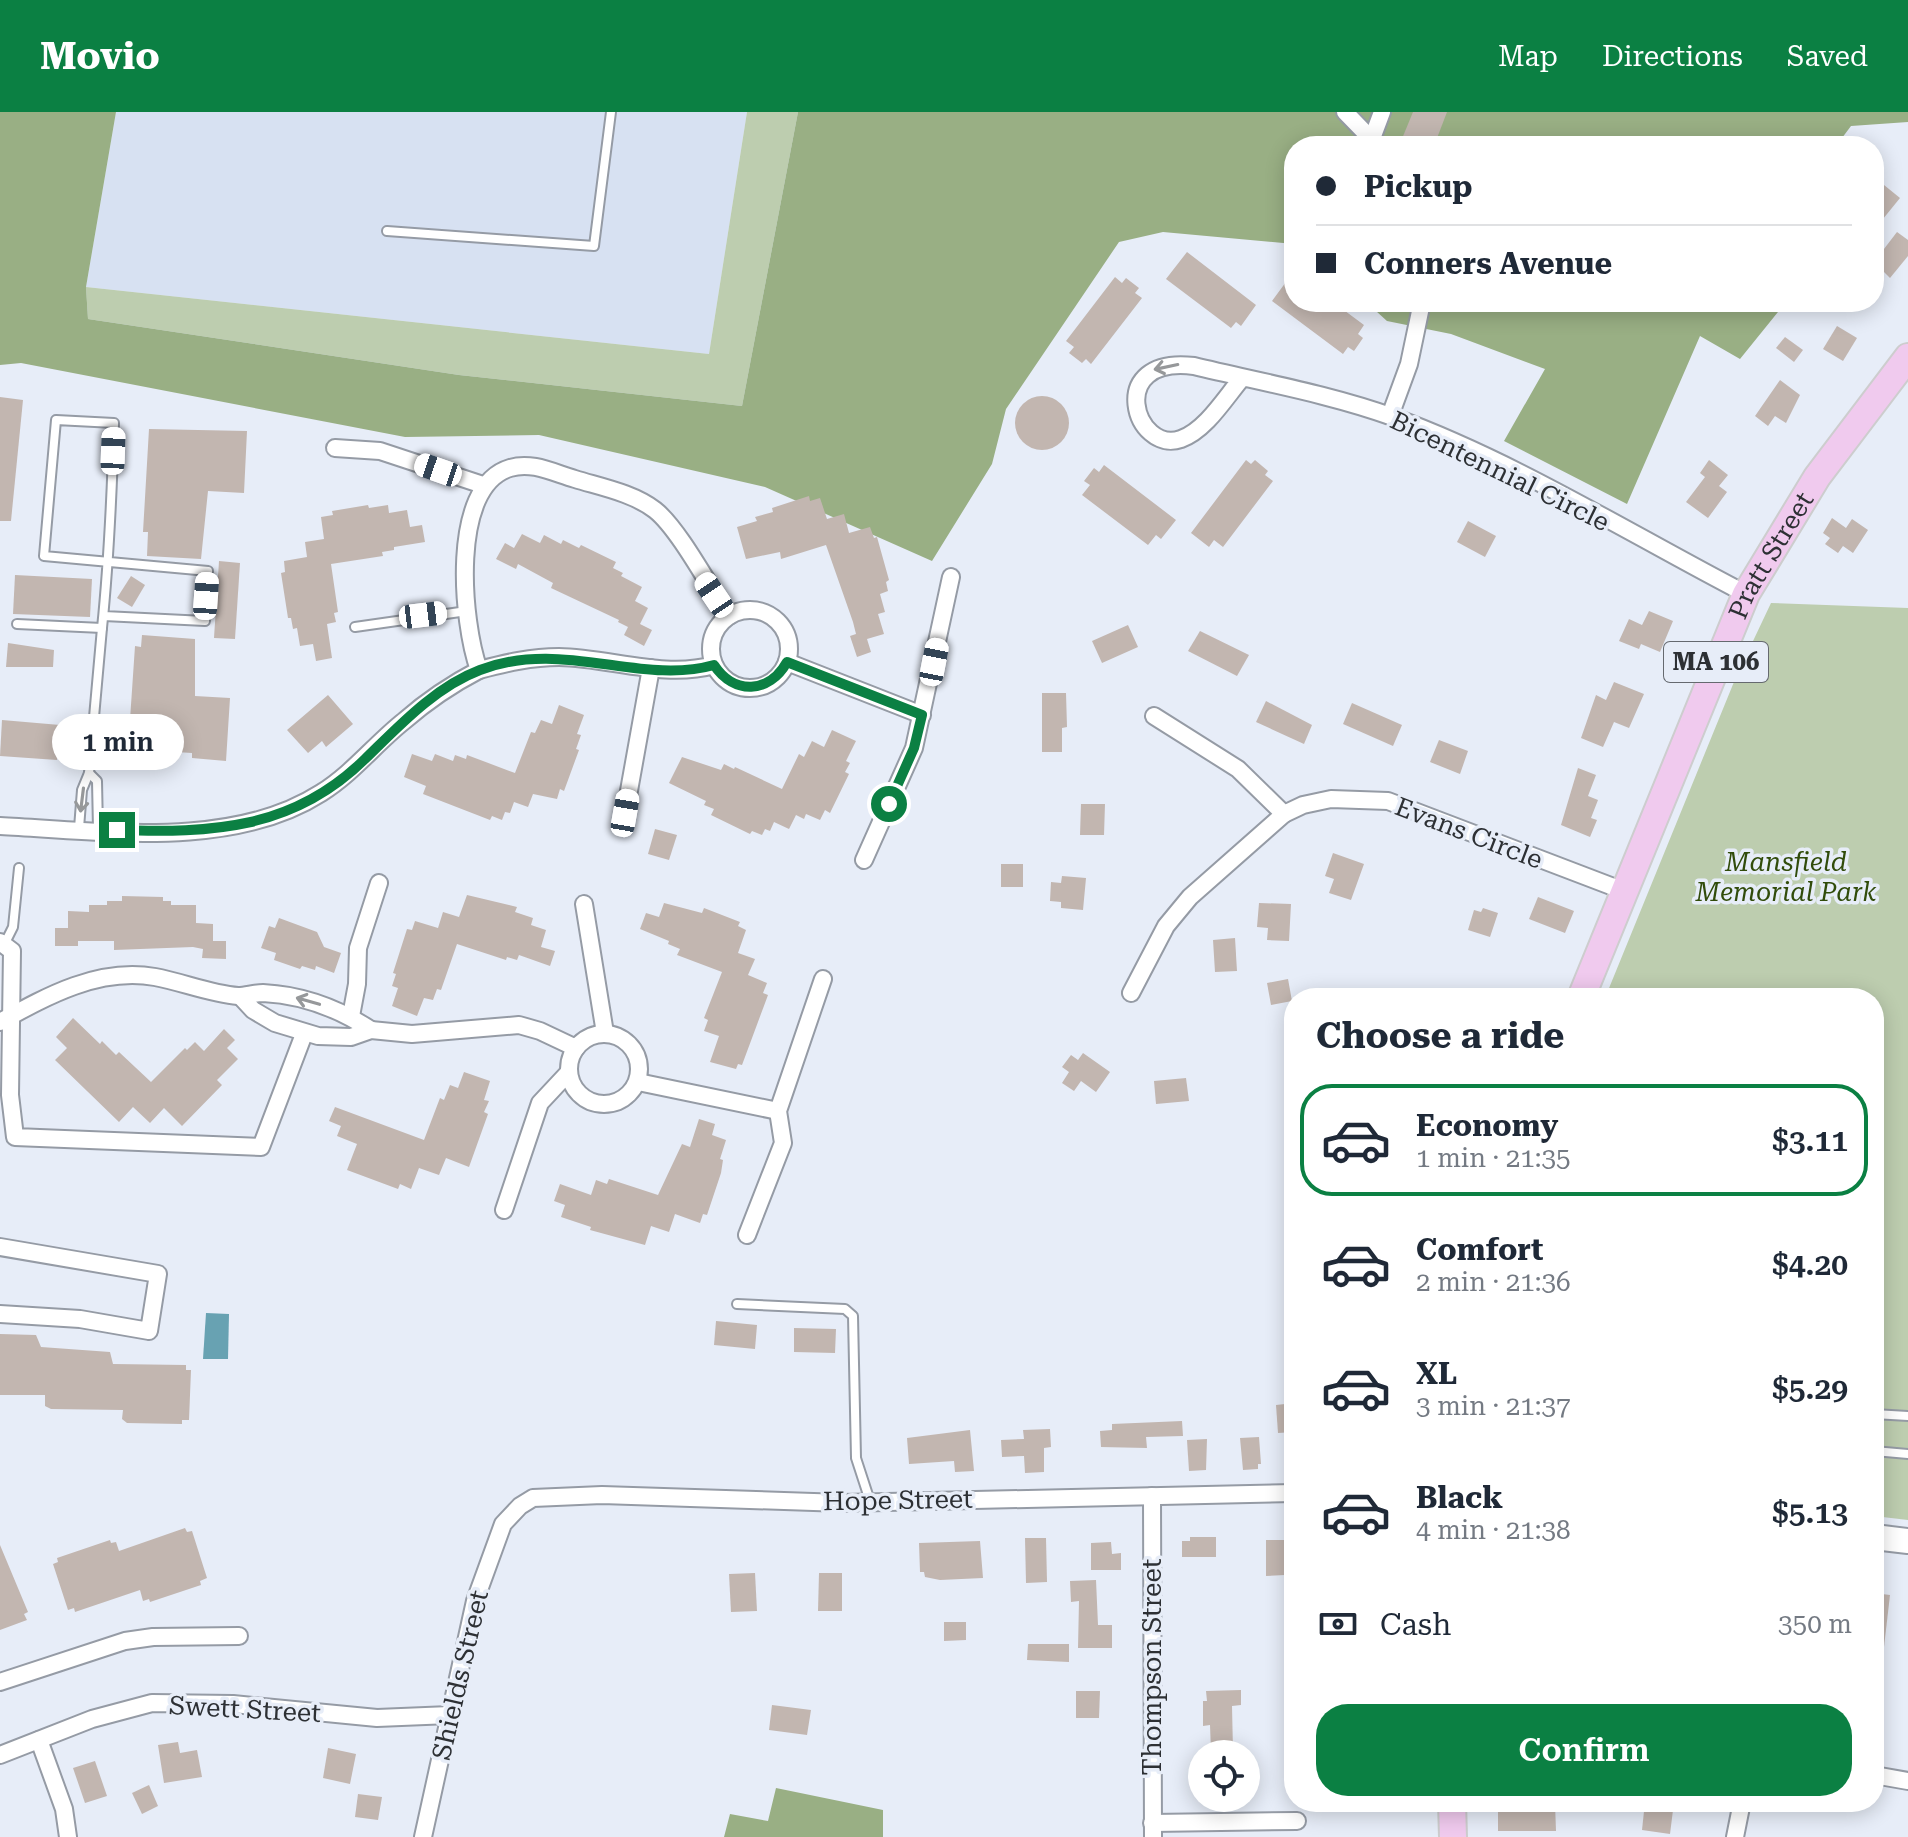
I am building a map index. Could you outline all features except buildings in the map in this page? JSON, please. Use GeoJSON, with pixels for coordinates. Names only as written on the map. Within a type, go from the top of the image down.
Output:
{"type":"FeatureCollection","features":[{"type":"Feature","properties":{"kind":"main road","name":"Pratt Street"},"geometry":{"type":"LineString","coordinates":[[1585,988],[1746,594],[1817,477],[1908,357]]}},
{"type":"Feature","properties":{"kind":"main road"},"geometry":{"type":"LineString","coordinates":[[1884,1538],[1908,1541]]}},
{"type":"Feature","properties":{"kind":"main road"},"geometry":{"type":"LineString","coordinates":[[1452,1812],[1453,1837]]}},
{"type":"Feature","properties":{"kind":"street"},"geometry":{"type":"LineString","coordinates":[[1345,112],[1370,136]]}},
{"type":"Feature","properties":{"kind":"street"},"geometry":{"type":"LineString","coordinates":[[1376,136],[1382,112]]}},
{"type":"Feature","properties":{"kind":"street"},"geometry":{"type":"LineString","coordinates":[[1390,416],[1411,356],[1420,312]]}},
{"type":"Feature","properties":{"kind":"street","name":"Bicentennial Circle"},"geometry":{"type":"LineString","coordinates":[[1242,378],[1211,415],[1184,438],[1173,441],[1158,437],[1142,423],[1138,413],[1135,400],[1141,380],[1164,365],[1194,366],[1242,378],[1390,416],[1506,467],[1746,594]]}},
{"type":"Feature","properties":{"kind":"street"},"geometry":{"type":"LineString","coordinates":[[335,448],[380,451],[483,485]]}},
{"type":"Feature","properties":{"kind":"street"},"geometry":{"type":"LineString","coordinates":[[479,670],[470,645],[467,611],[470,521],[483,485],[502,471],[528,466],[646,505],[668,525],[729,616]]}},
{"type":"Feature","properties":{"kind":"street"},"geometry":{"type":"LineString","coordinates":[[864,860],[914,748],[951,577]]}},
{"type":"Feature","properties":{"kind":"street"},"geometry":{"type":"LineString","coordinates":[[739,611],[760,611],[779,622],[788,641],[787,662],[770,682],[745,688],[722,676],[714,665],[711,643],[714,632],[729,616],[739,611]]}},
{"type":"Feature","properties":{"kind":"street"},"geometry":{"type":"LineString","coordinates":[[0,826],[199,831],[259,822],[322,792],[362,762],[395,729],[452,685],[479,670],[518,659],[560,657],[686,672],[714,665]]}},
{"type":"Feature","properties":{"kind":"street"},"geometry":{"type":"LineString","coordinates":[[787,662],[922,715]]}},
{"type":"Feature","properties":{"kind":"street"},"geometry":{"type":"LineString","coordinates":[[625,813],[651,668]]}},
{"type":"Feature","properties":{"kind":"street"},"geometry":{"type":"LineString","coordinates":[[1131,993],[1174,916],[1284,814],[1238,769],[1154,716]]}},
{"type":"Feature","properties":{"kind":"street","name":"Evans Circle"},"geometry":{"type":"LineString","coordinates":[[1284,814],[1303,805],[1331,799],[1388,801],[1624,891]]}},
{"type":"Feature","properties":{"kind":"street"},"geometry":{"type":"LineString","coordinates":[[351,1016],[357,984],[358,948],[379,883]]}},
{"type":"Feature","properties":{"kind":"street"},"geometry":{"type":"LineString","coordinates":[[584,904],[605,1033]]}},
{"type":"Feature","properties":{"kind":"street"},"geometry":{"type":"LineString","coordinates":[[2,943],[12,951],[6,1019],[15,1137],[261,1147],[304,1034]]}},
{"type":"Feature","properties":{"kind":"street"},"geometry":{"type":"LineString","coordinates":[[6,1019],[77,984],[122,975],[150,976],[240,996],[267,993],[306,998],[351,1016],[371,1030]]}},
{"type":"Feature","properties":{"kind":"street"},"geometry":{"type":"LineString","coordinates":[[747,1235],[783,1143],[778,1111],[823,979]]}},
{"type":"Feature","properties":{"kind":"street"},"geometry":{"type":"LineString","coordinates":[[240,996],[275,1023],[304,1034],[336,1038],[371,1030],[412,1034],[519,1025],[576,1048]]}},
{"type":"Feature","properties":{"kind":"street"},"geometry":{"type":"LineString","coordinates":[[504,1210],[540,1103],[569,1072],[576,1048],[594,1035],[605,1033],[626,1041],[634,1049],[640,1071],[638,1082],[626,1098],[599,1105],[582,1097],[569,1072]]}},
{"type":"Feature","properties":{"kind":"street"},"geometry":{"type":"LineString","coordinates":[[638,1082],[778,1111]]}},
{"type":"Feature","properties":{"kind":"street"},"geometry":{"type":"LineString","coordinates":[[0,1247],[158,1274],[149,1331],[80,1319],[0,1314]]}},
{"type":"Feature","properties":{"kind":"street","name":"Hope Street"},"geometry":{"type":"LineString","coordinates":[[509,1516],[533,1498],[572,1495],[870,1502],[1284,1493]]}},
{"type":"Feature","properties":{"kind":"street","name":"Thompson Street"},"geometry":{"type":"LineString","coordinates":[[1152,1496],[1153,1830]]}},
{"type":"Feature","properties":{"kind":"street","name":"Shields Street"},"geometry":{"type":"LineString","coordinates":[[423,1837],[475,1601],[509,1516]]}},
{"type":"Feature","properties":{"kind":"street"},"geometry":{"type":"LineString","coordinates":[[0,1682],[125,1641],[153,1637],[239,1636]]}},
{"type":"Feature","properties":{"kind":"street","name":"Swett Street"},"geometry":{"type":"LineString","coordinates":[[0,1755],[92,1719],[152,1703],[233,1704],[377,1718],[450,1715]]}},
{"type":"Feature","properties":{"kind":"street"},"geometry":{"type":"LineString","coordinates":[[39,1740],[64,1809],[68,1837]]}},
{"type":"Feature","properties":{"kind":"street"},"geometry":{"type":"LineString","coordinates":[[1884,1777],[1908,1781]]}},
{"type":"Feature","properties":{"kind":"street"},"geometry":{"type":"LineString","coordinates":[[1735,1837],[1740,1812]]}},
{"type":"Feature","properties":{"kind":"street"},"geometry":{"type":"LineString","coordinates":[[1153,1830],[1297,1821]]}},
{"type":"Feature","properties":{"kind":"lane"},"geometry":{"type":"LineString","coordinates":[[387,231],[594,246],[611,112]]}},
{"type":"Feature","properties":{"kind":"lane"},"geometry":{"type":"LineString","coordinates":[[79,828],[82,790],[89,773],[109,560],[114,423],[56,420],[44,556],[109,560],[208,571],[205,621],[104,616]]}},
{"type":"Feature","properties":{"kind":"lane"},"geometry":{"type":"LineString","coordinates":[[355,627],[467,611]]}},
{"type":"Feature","properties":{"kind":"lane"},"geometry":{"type":"LineString","coordinates":[[17,624],[102,628]]}},
{"type":"Feature","properties":{"kind":"lane"},"geometry":{"type":"LineString","coordinates":[[89,773],[97,781],[98,829]]}},
{"type":"Feature","properties":{"kind":"lane"},"geometry":{"type":"LineString","coordinates":[[2,943],[13,927],[19,868]]}},
{"type":"Feature","properties":{"kind":"lane"},"geometry":{"type":"LineString","coordinates":[[737,1304],[845,1309],[853,1316],[856,1458],[870,1502]]}},
{"type":"Feature","properties":{"kind":"lane"},"geometry":{"type":"LineString","coordinates":[[1884,1415],[1908,1416]]}},
{"type":"Feature","properties":{"kind":"lane"},"geometry":{"type":"LineString","coordinates":[[1884,1452],[1908,1454]]}},
{"type":"Feature","properties":{"kind":"shaded area"},"geometry":{"type":"Polygon","coordinates":[[[116,112],[747,112],[709,354],[86,287],[116,112]]]}},
{"type":"Feature","properties":{"kind":"green space"},"geometry":{"type":"Polygon","coordinates":[[[0,112],[116,112],[86,287],[88,319],[459,375],[742,406],[798,112],[1908,112],[1908,122],[1851,126],[1844,136],[1284,136],[1284,243],[1163,232],[1119,242],[1006,409],[992,464],[932,561],[765,487],[539,435],[405,437],[21,363],[0,365],[0,112]]]}},
{"type":"Feature","properties":{"kind":"green space"},"geometry":{"type":"Polygon","coordinates":[[[747,112],[798,112],[742,406],[459,375],[88,319],[86,287],[709,354],[747,112]]]}},
{"type":"Feature","properties":{"kind":"green space"},"geometry":{"type":"Polygon","coordinates":[[[1377,312],[1778,312],[1740,359],[1700,336],[1627,504],[1504,441],[1545,369],[1451,334],[1387,321],[1377,312]]]}},
{"type":"Feature","properties":{"kind":"green space","name":"Mansfield Memorial Park"},"geometry":{"type":"Polygon","coordinates":[[[1771,603],[1908,608],[1908,1520],[1884,1517],[1884,988],[1609,988],[1736,677],[1771,603]]]}},
{"type":"Feature","properties":{"kind":"green space"},"geometry":{"type":"Polygon","coordinates":[[[776,1788],[883,1810],[883,1837],[724,1837],[730,1814],[768,1821],[776,1788]]]}},
{"type":"Feature","properties":{"kind":"water"},"geometry":{"type":"Polygon","coordinates":[[[206,1313],[229,1314],[228,1359],[203,1359],[206,1313]]]}},
{"type":"Feature","properties":{"kind":"route"},"geometry":{"type":"LineString","coordinates":[[117,830],[199,831],[259,822],[289,811],[322,792],[362,762],[402,722],[452,685],[479,670],[518,659],[560,657],[686,672],[714,665],[732,684],[745,688],[770,682],[780,674],[787,662],[922,715],[914,748],[889,804]]}}]}
